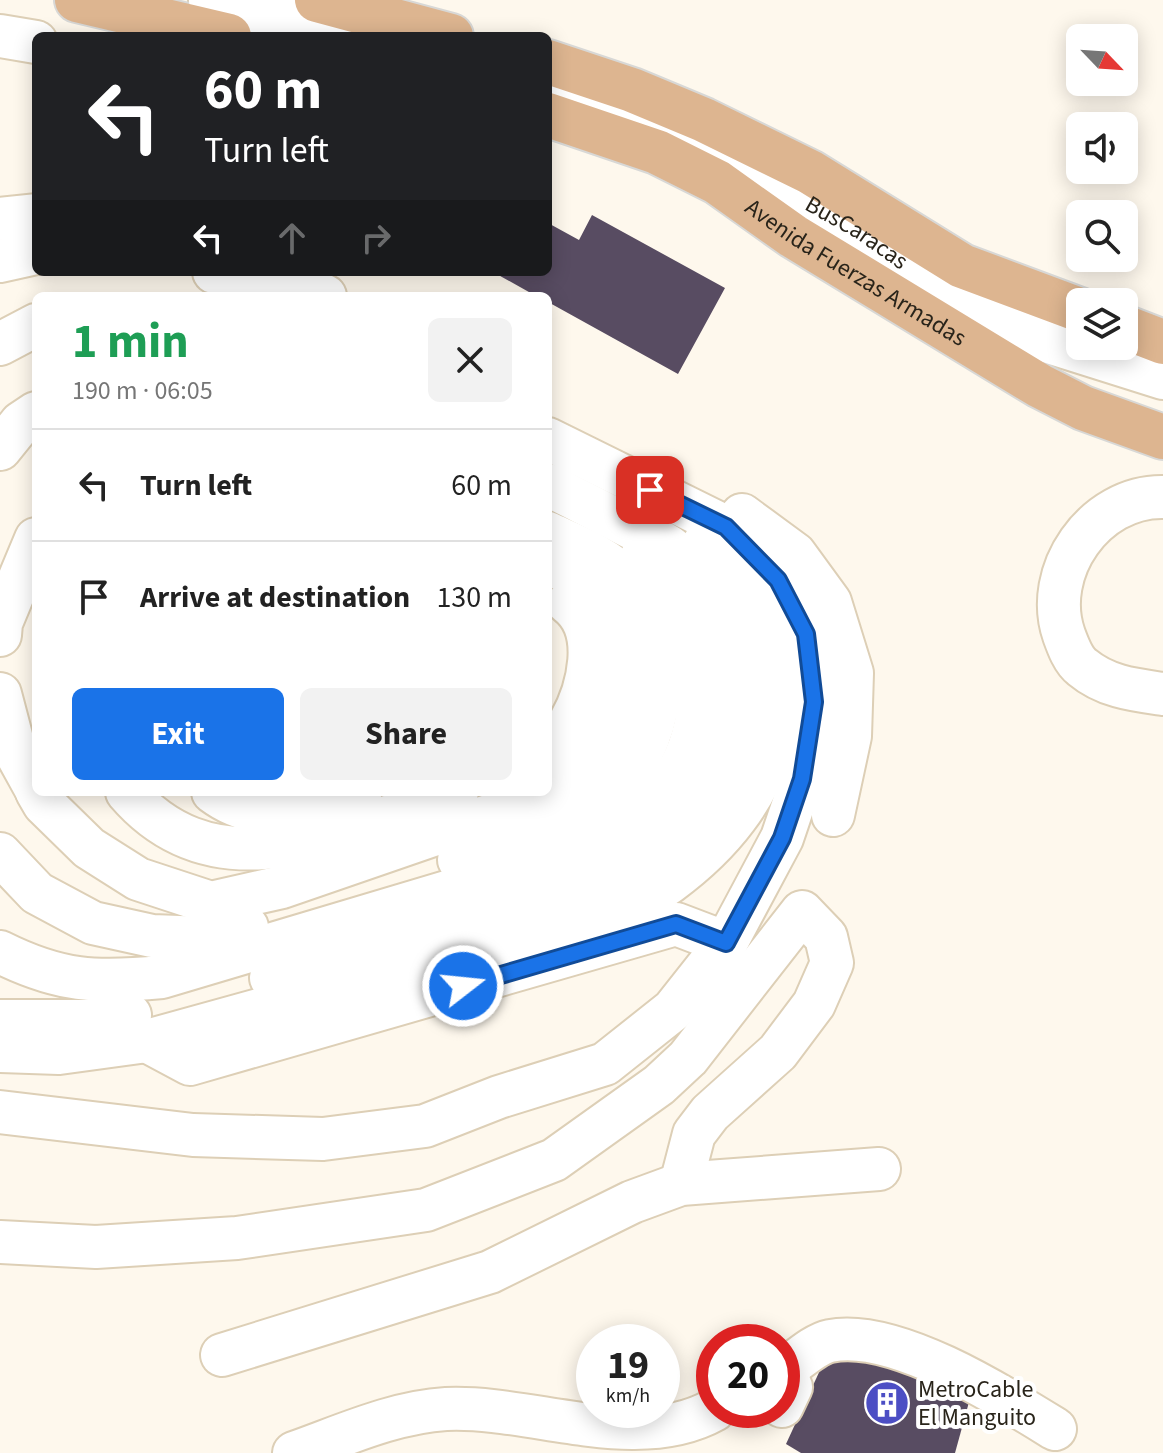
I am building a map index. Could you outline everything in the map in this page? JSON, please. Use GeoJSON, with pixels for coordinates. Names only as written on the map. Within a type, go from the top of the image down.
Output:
{"type":"FeatureCollection","features":[{"type":"Feature","properties":{"kind":"main road"},"geometry":{"type":"LineString","coordinates":[[77,0],[212,32]]}},
{"type":"Feature","properties":{"kind":"main road"},"geometry":{"type":"LineString","coordinates":[[317,0],[436,32]]}},
{"type":"Feature","properties":{"kind":"main road"},"geometry":{"type":"LineString","coordinates":[[552,63],[632,90],[704,120],[810,172],[962,266],[1066,305]]}},
{"type":"Feature","properties":{"kind":"main road","name":"Avenida Fuerzas Armadas"},"geometry":{"type":"LineString","coordinates":[[552,116],[657,152],[717,182],[793,236],[988,355],[1083,408],[1163,437]]}},
{"type":"Feature","properties":{"kind":"main road"},"geometry":{"type":"LineString","coordinates":[[1138,332],[1163,342]]}},
{"type":"Feature","properties":{"kind":"main road"},"geometry":{"type":"LineString","coordinates":[[988,355],[1163,415]]}},
{"type":"Feature","properties":{"kind":"street"},"geometry":{"type":"LineString","coordinates":[[210,0],[334,32]]}},
{"type":"Feature","properties":{"kind":"street"},"geometry":{"type":"LineString","coordinates":[[0,36],[32,41]]}},
{"type":"Feature","properties":{"kind":"street","name":"BusCaracas"},"geometry":{"type":"LineString","coordinates":[[552,90],[725,155],[861,232],[923,276],[1033,337],[1163,378]]}},
{"type":"Feature","properties":{"kind":"street"},"geometry":{"type":"LineString","coordinates":[[0,219],[32,215]]}},
{"type":"Feature","properties":{"kind":"street"},"geometry":{"type":"LineString","coordinates":[[0,261],[32,254]]}},
{"type":"Feature","properties":{"kind":"street"},"geometry":{"type":"LineString","coordinates":[[227,276],[262,292]]}},
{"type":"Feature","properties":{"kind":"street"},"geometry":{"type":"LineString","coordinates":[[287,276],[317,292]]}},
{"type":"Feature","properties":{"kind":"street"},"geometry":{"type":"LineString","coordinates":[[0,344],[32,327]]}},
{"type":"Feature","properties":{"kind":"street"},"geometry":{"type":"LineString","coordinates":[[552,414],[752,520],[795,554],[830,602],[852,673],[850,736],[833,815]]}},
{"type":"Feature","properties":{"kind":"street"},"geometry":{"type":"LineString","coordinates":[[0,449],[21,423],[32,416]]}},
{"type":"Feature","properties":{"kind":"street"},"geometry":{"type":"LineString","coordinates":[[0,1112],[207,1136],[323,1139],[425,1126],[499,1097],[605,1064],[673,1010],[726,943],[782,838],[802,779],[814,702],[806,634],[778,580],[726,527],[552,441]]}},
{"type":"Feature","properties":{"kind":"street"},"geometry":{"type":"LineString","coordinates":[[0,1051],[59,1053],[147,1041],[616,911],[668,884],[710,850],[745,809],[770,757],[781,700],[768,634],[737,577],[695,534],[552,462]]}},
{"type":"Feature","properties":{"kind":"street"},"geometry":{"type":"LineString","coordinates":[[0,1021],[85,1021],[176,1006],[593,882],[645,857],[692,817],[720,774],[737,726],[740,676],[730,627],[705,582],[670,547],[552,487]]}},
{"type":"Feature","properties":{"kind":"street"},"geometry":{"type":"LineString","coordinates":[[1163,497],[1122,506],[1077,543],[1063,571],[1057,597],[1060,623],[1079,665],[1121,688],[1163,694]]}},
{"type":"Feature","properties":{"kind":"street"},"geometry":{"type":"LineString","coordinates":[[0,952],[39,972],[103,983],[162,977],[581,852],[627,827],[663,793],[686,755],[698,709],[691,624],[676,591],[645,554],[552,510]]}},
{"type":"Feature","properties":{"kind":"street"},"geometry":{"type":"LineString","coordinates":[[0,854],[37,893],[93,923],[152,936],[205,938],[327,907],[574,820],[612,792],[640,757],[658,714],[660,657],[644,608],[626,578],[587,551],[552,535]]}},
{"type":"Feature","properties":{"kind":"street"},"geometry":{"type":"LineString","coordinates":[[0,635],[1,623],[32,549]]}},
{"type":"Feature","properties":{"kind":"street"},"geometry":{"type":"LineString","coordinates":[[552,565],[581,578],[602,598],[616,633],[622,679],[613,723],[595,752],[564,783],[552,789]]}},
{"type":"Feature","properties":{"kind":"street"},"geometry":{"type":"LineString","coordinates":[[552,592],[575,609],[589,639],[588,675],[569,724],[552,741]]}},
{"type":"Feature","properties":{"kind":"street"},"geometry":{"type":"LineString","coordinates":[[0,694],[15,751],[32,782]]}},
{"type":"Feature","properties":{"kind":"street"},"geometry":{"type":"LineString","coordinates":[[40,796],[89,848],[138,879],[211,903],[282,887],[514,807],[537,796]]}},
{"type":"Feature","properties":{"kind":"street"},"geometry":{"type":"LineString","coordinates":[[132,796],[173,831],[214,847],[260,851],[312,841],[445,796]]}},
{"type":"Feature","properties":{"kind":"street"},"geometry":{"type":"LineString","coordinates":[[218,796],[230,805],[263,813],[318,812],[364,796]]}},
{"type":"Feature","properties":{"kind":"street"},"geometry":{"type":"LineString","coordinates":[[0,1242],[96,1247],[237,1238],[285,1231],[426,1210],[554,1160],[659,1085],[688,1058],[802,912],[826,937],[832,963],[814,1004],[778,1052],[710,1113],[694,1134],[681,1184]]}},
{"type":"Feature","properties":{"kind":"street"},"geometry":{"type":"LineString","coordinates":[[147,1041],[190,1064],[676,924],[726,943]]}},
{"type":"Feature","properties":{"kind":"street"},"geometry":{"type":"LineString","coordinates":[[222,1355],[490,1272],[632,1202],[681,1184],[879,1169]]}},
{"type":"Feature","properties":{"kind":"street"},"geometry":{"type":"LineString","coordinates":[[800,1366],[827,1341],[854,1339],[896,1348],[986,1386],[1055,1429]]}},
{"type":"Feature","properties":{"kind":"street"},"geometry":{"type":"LineString","coordinates":[[294,1453],[389,1420],[443,1409],[494,1410],[600,1441],[676,1427],[696,1418]]}},
{"type":"Feature","properties":{"kind":"building"},"geometry":{"type":"Polygon","coordinates":[[[592,215],[725,288],[678,374],[552,304],[552,292],[529,292],[500,276],[552,276],[552,225],[579,240],[592,215]]]}},
{"type":"Feature","properties":{"kind":"building","name":"MetroCable El Manguito"},"geometry":{"type":"Polygon","coordinates":[[[839,1329],[980,1362],[955,1453],[801,1453],[786,1444],[793,1428],[800,1428],[800,1414],[839,1329]]]}},
{"type":"Feature","properties":{"kind":"place","name":"MetroCable El Manguito"},"geometry":{"type":"Point","coordinates":[887,1403]}},
{"type":"Feature","properties":{"kind":"route"},"geometry":{"type":"LineString","coordinates":[[463,986],[676,924],[726,943],[782,838],[802,779],[814,702],[806,634],[778,580],[726,527],[650,490]]}}]}
